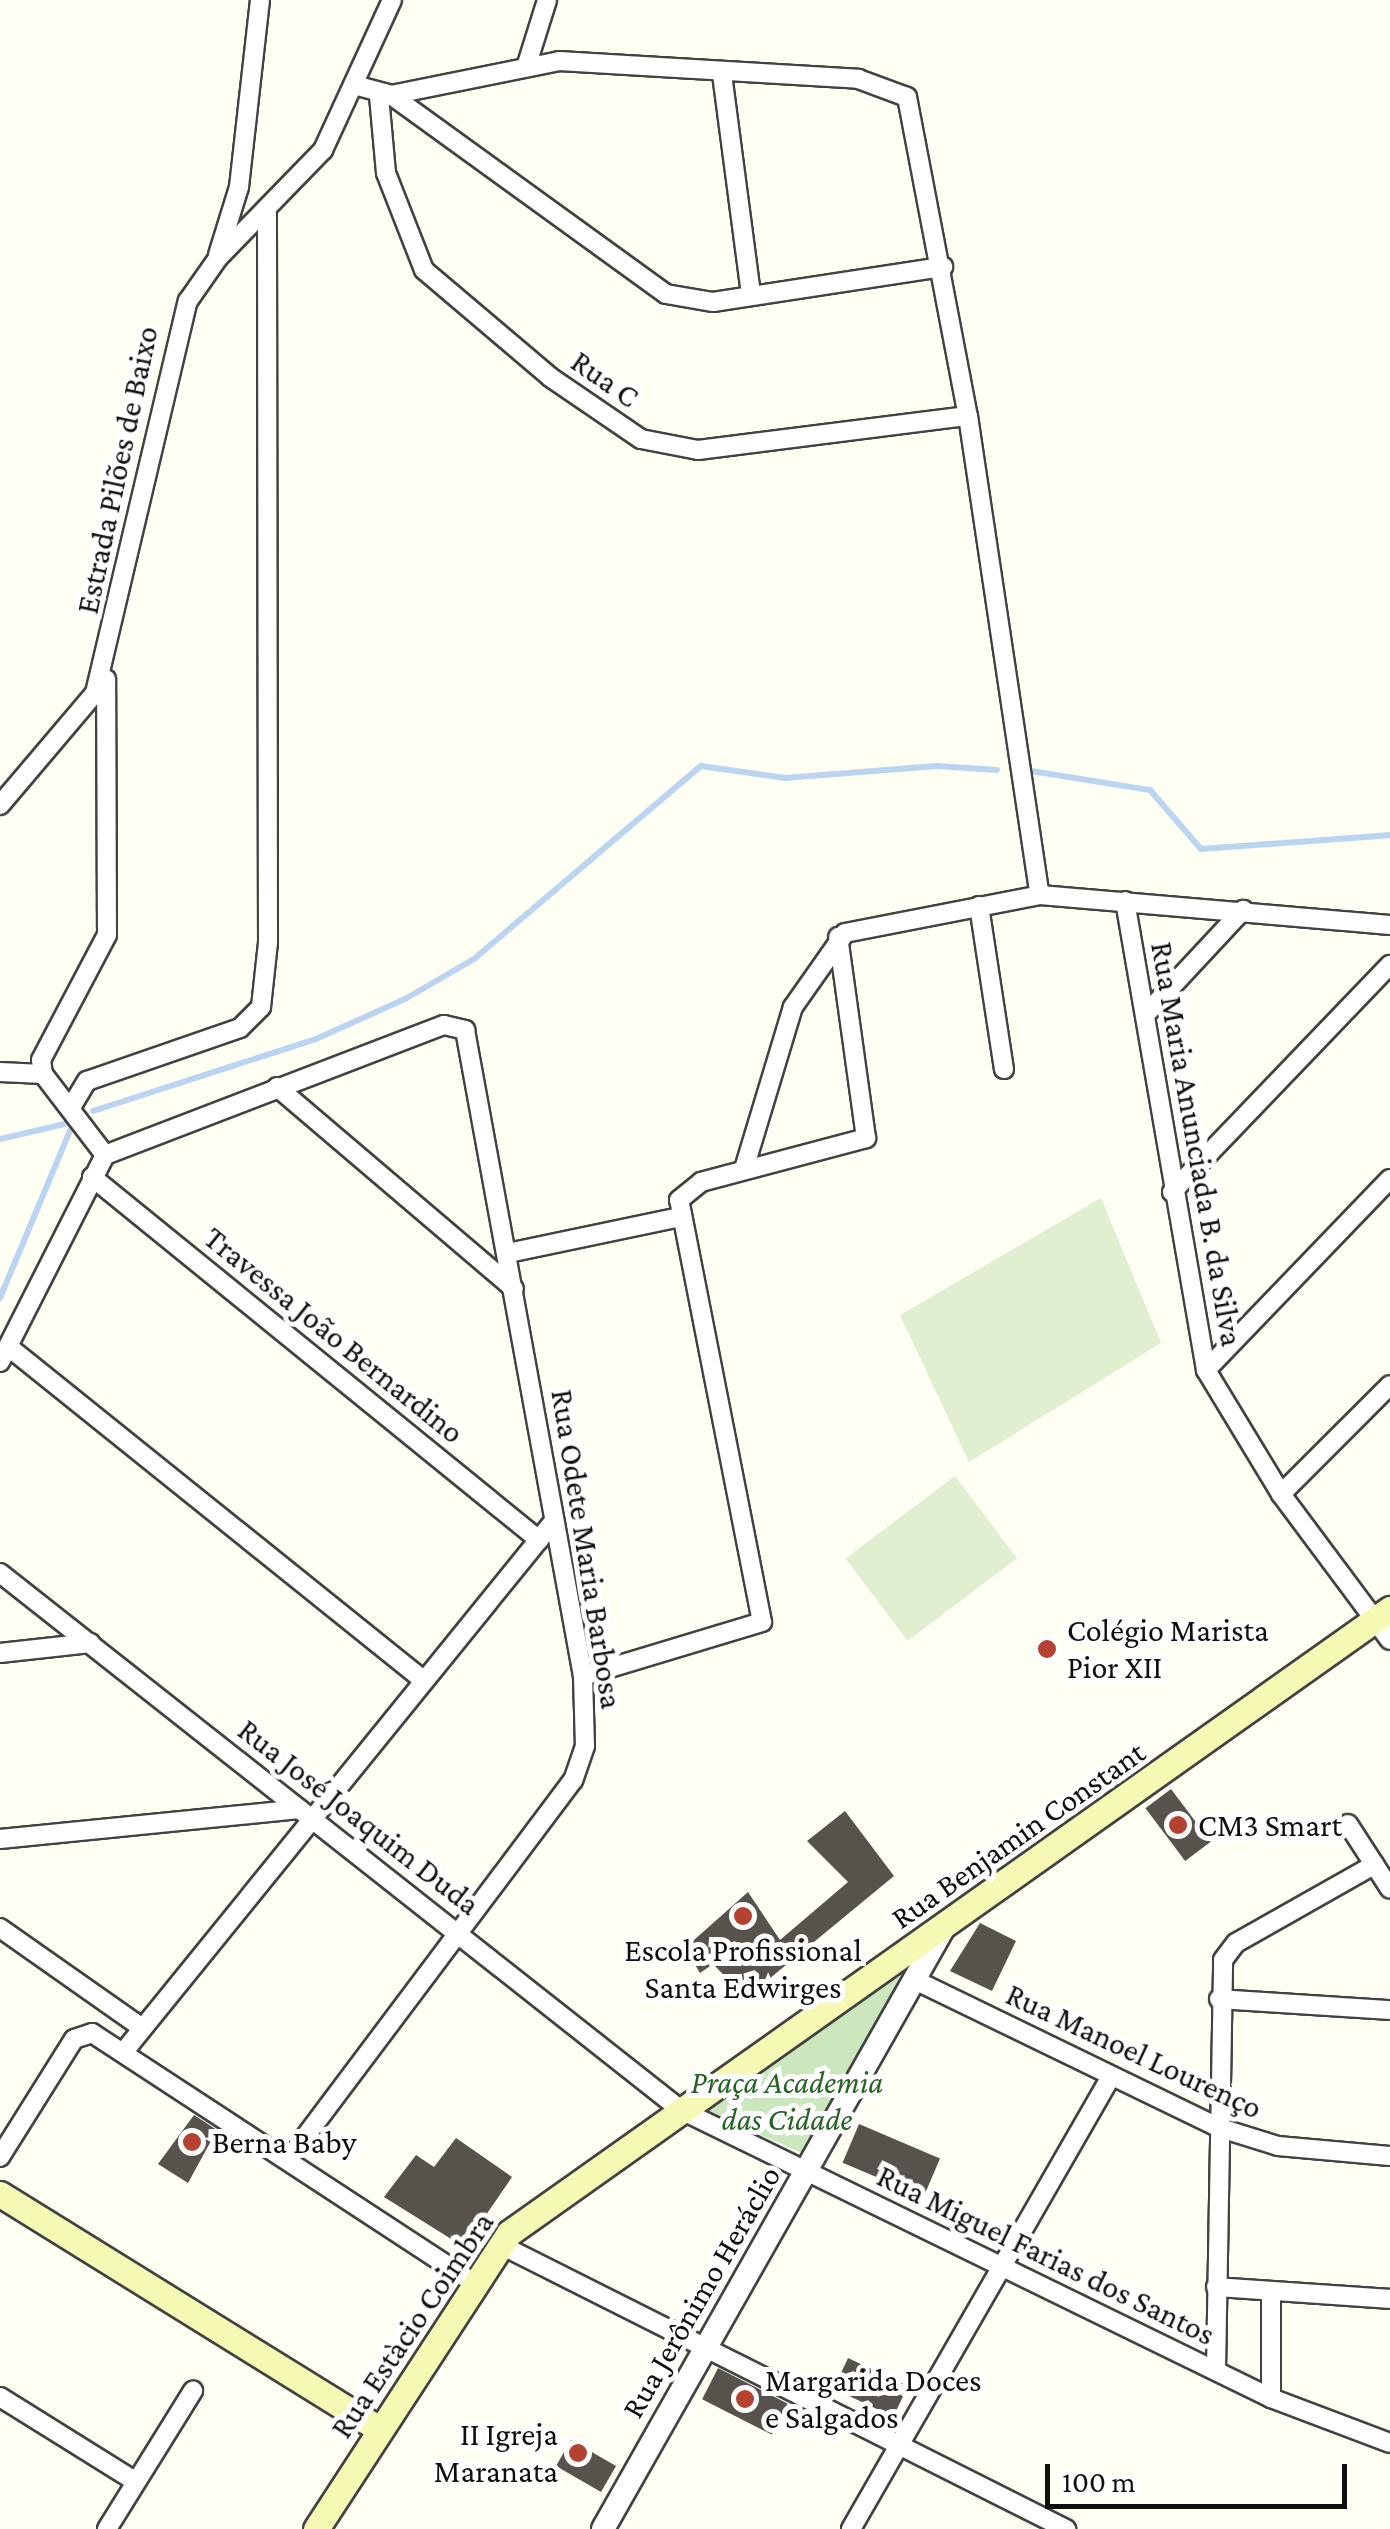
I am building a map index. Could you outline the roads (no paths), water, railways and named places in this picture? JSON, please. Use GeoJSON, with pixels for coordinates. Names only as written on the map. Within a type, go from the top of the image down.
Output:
{"type":"FeatureCollection","features":[{"type":"Feature","properties":{"kind":"main road","name":"Rua Benjamin Constant"},"geometry":{"type":"LineString","coordinates":[[681,2110],[1385,1623]]}},
{"type":"Feature","properties":{"kind":"main road","name":"Rua Estàcio Coimbra"},"geometry":{"type":"LineString","coordinates":[[316,2529],[498,2244],[681,2110]]}},
{"type":"Feature","properties":{"kind":"main road"},"geometry":{"type":"LineString","coordinates":[[0,2194],[378,2428]]}},
{"type":"Feature","properties":{"kind":"street"},"geometry":{"type":"LineString","coordinates":[[218,258],[239,187],[260,0]]}},
{"type":"Feature","properties":{"kind":"street","name":"Estrada Pilões de Baixo"},"geometry":{"type":"LineString","coordinates":[[0,805],[86,711],[106,664],[151,478],[178,324],[218,258],[309,170],[358,86],[392,0]]}},
{"type":"Feature","properties":{"kind":"street"},"geometry":{"type":"LineString","coordinates":[[527,64],[547,0]]}},
{"type":"Feature","properties":{"kind":"street"},"geometry":{"type":"LineString","coordinates":[[385,96],[527,64],[858,79],[907,97],[943,267],[968,416],[1040,895]]}},
{"type":"Feature","properties":{"kind":"street"},"geometry":{"type":"LineString","coordinates":[[722,74],[750,294]]}},
{"type":"Feature","properties":{"kind":"street"},"geometry":{"type":"LineString","coordinates":[[358,86],[385,96],[641,282],[692,300],[943,267]]}},
{"type":"Feature","properties":{"kind":"street","name":"Rua C"},"geometry":{"type":"LineString","coordinates":[[385,96],[386,173],[424,270],[550,377],[641,439],[698,450],[968,416]]}},
{"type":"Feature","properties":{"kind":"street"},"geometry":{"type":"LineString","coordinates":[[70,1109],[87,1081],[240,1028],[261,1007],[268,943],[267,213]]}},
{"type":"Feature","properties":{"kind":"street"},"geometry":{"type":"LineString","coordinates":[[105,1155],[43,1074],[48,1039],[107,935],[106,664]]}},
{"type":"Feature","properties":{"kind":"street"},"geometry":{"type":"LineString","coordinates":[[744,1169],[787,1021],[838,937],[1040,895],[1390,925]]}},
{"type":"Feature","properties":{"kind":"street","name":"Rua Maria Anunciada B. da Silva"},"geometry":{"type":"LineString","coordinates":[[1125,900],[1172,1192],[1206,1370],[1281,1494],[1385,1623]]}},
{"type":"Feature","properties":{"kind":"street"},"geometry":{"type":"LineString","coordinates":[[979,906],[1004,1068]]}},
{"type":"Feature","properties":{"kind":"street"},"geometry":{"type":"LineString","coordinates":[[1144,1015],[1243,910]]}},
{"type":"Feature","properties":{"kind":"street"},"geometry":{"type":"LineString","coordinates":[[583,1676],[762,1622],[680,1217],[685,1189],[744,1169],[847,1148],[868,1133],[838,937]]}},
{"type":"Feature","properties":{"kind":"street"},"geometry":{"type":"LineString","coordinates":[[1172,1192],[1390,965]]}},
{"type":"Feature","properties":{"kind":"street","name":"Rua Odete Maria Barbosa"},"geometry":{"type":"LineString","coordinates":[[277,1087],[444,1025],[460,1026],[468,1040],[583,1676],[585,1746],[573,1780],[456,1930],[290,2157]]}},
{"type":"Feature","properties":{"kind":"street"},"geometry":{"type":"LineString","coordinates":[[0,1072],[43,1074]]}},
{"type":"Feature","properties":{"kind":"street"},"geometry":{"type":"LineString","coordinates":[[422,1680],[5,1355],[105,1155],[277,1087],[514,1289]]}},
{"type":"Feature","properties":{"kind":"street","name":"Travessa João Bernardino"},"geometry":{"type":"LineString","coordinates":[[92,1176],[538,1540]]}},
{"type":"Feature","properties":{"kind":"street"},"geometry":{"type":"LineString","coordinates":[[1206,1370],[1390,1180]]}},
{"type":"Feature","properties":{"kind":"street"},"geometry":{"type":"LineString","coordinates":[[508,1253],[680,1217]]}},
{"type":"Feature","properties":{"kind":"street"},"geometry":{"type":"LineString","coordinates":[[1281,1494],[1390,1385]]}},
{"type":"Feature","properties":{"kind":"street"},"geometry":{"type":"LineString","coordinates":[[126,2049],[306,1814],[554,1521]]}},
{"type":"Feature","properties":{"kind":"street","name":"Rua José Joaquim Duda"},"geometry":{"type":"LineString","coordinates":[[0,1572],[681,2110]]}},
{"type":"Feature","properties":{"kind":"street"},"geometry":{"type":"LineString","coordinates":[[0,1652],[90,1643]]}},
{"type":"Feature","properties":{"kind":"street"},"geometry":{"type":"LineString","coordinates":[[0,1839],[306,1814]]}},
{"type":"Feature","properties":{"kind":"street"},"geometry":{"type":"LineString","coordinates":[[1348,1824],[1390,1890]]}},
{"type":"Feature","properties":{"kind":"street"},"geometry":{"type":"LineString","coordinates":[[1216,2370],[1219,1999],[1223,1960],[1236,1943],[1374,1865]]}},
{"type":"Feature","properties":{"kind":"street"},"geometry":{"type":"LineString","coordinates":[[0,1928],[141,2028]]}},
{"type":"Feature","properties":{"kind":"street","name":"Rua Jerônimo Heráclio"},"geometry":{"type":"LineString","coordinates":[[603,2529],[919,1982],[943,1930]]}},
{"type":"Feature","properties":{"kind":"street","name":"Rua Manoel Lourenço"},"geometry":{"type":"LineString","coordinates":[[919,1982],[1109,2080],[1217,2127],[1278,2146],[1390,2156]]}},
{"type":"Feature","properties":{"kind":"street"},"geometry":{"type":"LineString","coordinates":[[1219,1999],[1390,2010]]}},
{"type":"Feature","properties":{"kind":"street"},"geometry":{"type":"LineString","coordinates":[[0,2156],[82,2033],[126,2049],[473,2282]]}},
{"type":"Feature","properties":{"kind":"street"},"geometry":{"type":"LineString","coordinates":[[851,2529],[1109,2080]]}},
{"type":"Feature","properties":{"kind":"street","name":"Rua Miguel Farias dos Santos"},"geometry":{"type":"LineString","coordinates":[[681,2110],[1271,2398],[1390,2443]]}},
{"type":"Feature","properties":{"kind":"street"},"geometry":{"type":"LineString","coordinates":[[498,2244],[1066,2529]]}},
{"type":"Feature","properties":{"kind":"street"},"geometry":{"type":"LineString","coordinates":[[1216,2288],[1390,2298]]}},
{"type":"Feature","properties":{"kind":"street"},"geometry":{"type":"LineString","coordinates":[[1271,2291],[1271,2398]]}},
{"type":"Feature","properties":{"kind":"street"},"geometry":{"type":"LineString","coordinates":[[107,2529],[193,2391]]}},
{"type":"Feature","properties":{"kind":"street"},"geometry":{"type":"LineString","coordinates":[[0,2397],[135,2481]]}},
{"type":"Feature","properties":{"kind":"waterway"},"geometry":{"type":"LineString","coordinates":[[93,1111],[316,1039],[405,999],[474,959],[701,766],[785,778],[937,766],[997,770]]}},
{"type":"Feature","properties":{"kind":"waterway"},"geometry":{"type":"LineString","coordinates":[[1031,771],[1150,790],[1201,849],[1390,835]]}},
{"type":"Feature","properties":{"kind":"waterway"},"geometry":{"type":"LineString","coordinates":[[0,1298],[74,1121]]}},
{"type":"Feature","properties":{"kind":"waterway"},"geometry":{"type":"LineString","coordinates":[[0,1139],[69,1123]]}},
{"type":"Feature","properties":{"kind":"place","name":"Colégio Marista Pior XII"},"geometry":{"type":"Point","coordinates":[1047,1649]}},
{"type":"Feature","properties":{"kind":"place","name":"CM3 Smart"},"geometry":{"type":"Point","coordinates":[1178,1825]}},
{"type":"Feature","properties":{"kind":"place","name":"Escola Profissional Santa Edwirges"},"geometry":{"type":"Point","coordinates":[743,1916]}},
{"type":"Feature","properties":{"kind":"place","name":"Berna Baby"},"geometry":{"type":"Point","coordinates":[192,2142]}},
{"type":"Feature","properties":{"kind":"place","name":"Margarida Doces e Salgados"},"geometry":{"type":"Point","coordinates":[745,2399]}},
{"type":"Feature","properties":{"kind":"place","name":"II Igreja Maranata"},"geometry":{"type":"Point","coordinates":[578,2453]}},
{"type":"Feature","properties":{"kind":"park label","name":"Praça Academia das Cidade"},"geometry":{"type":"Point","coordinates":[787,2102]}}]}
